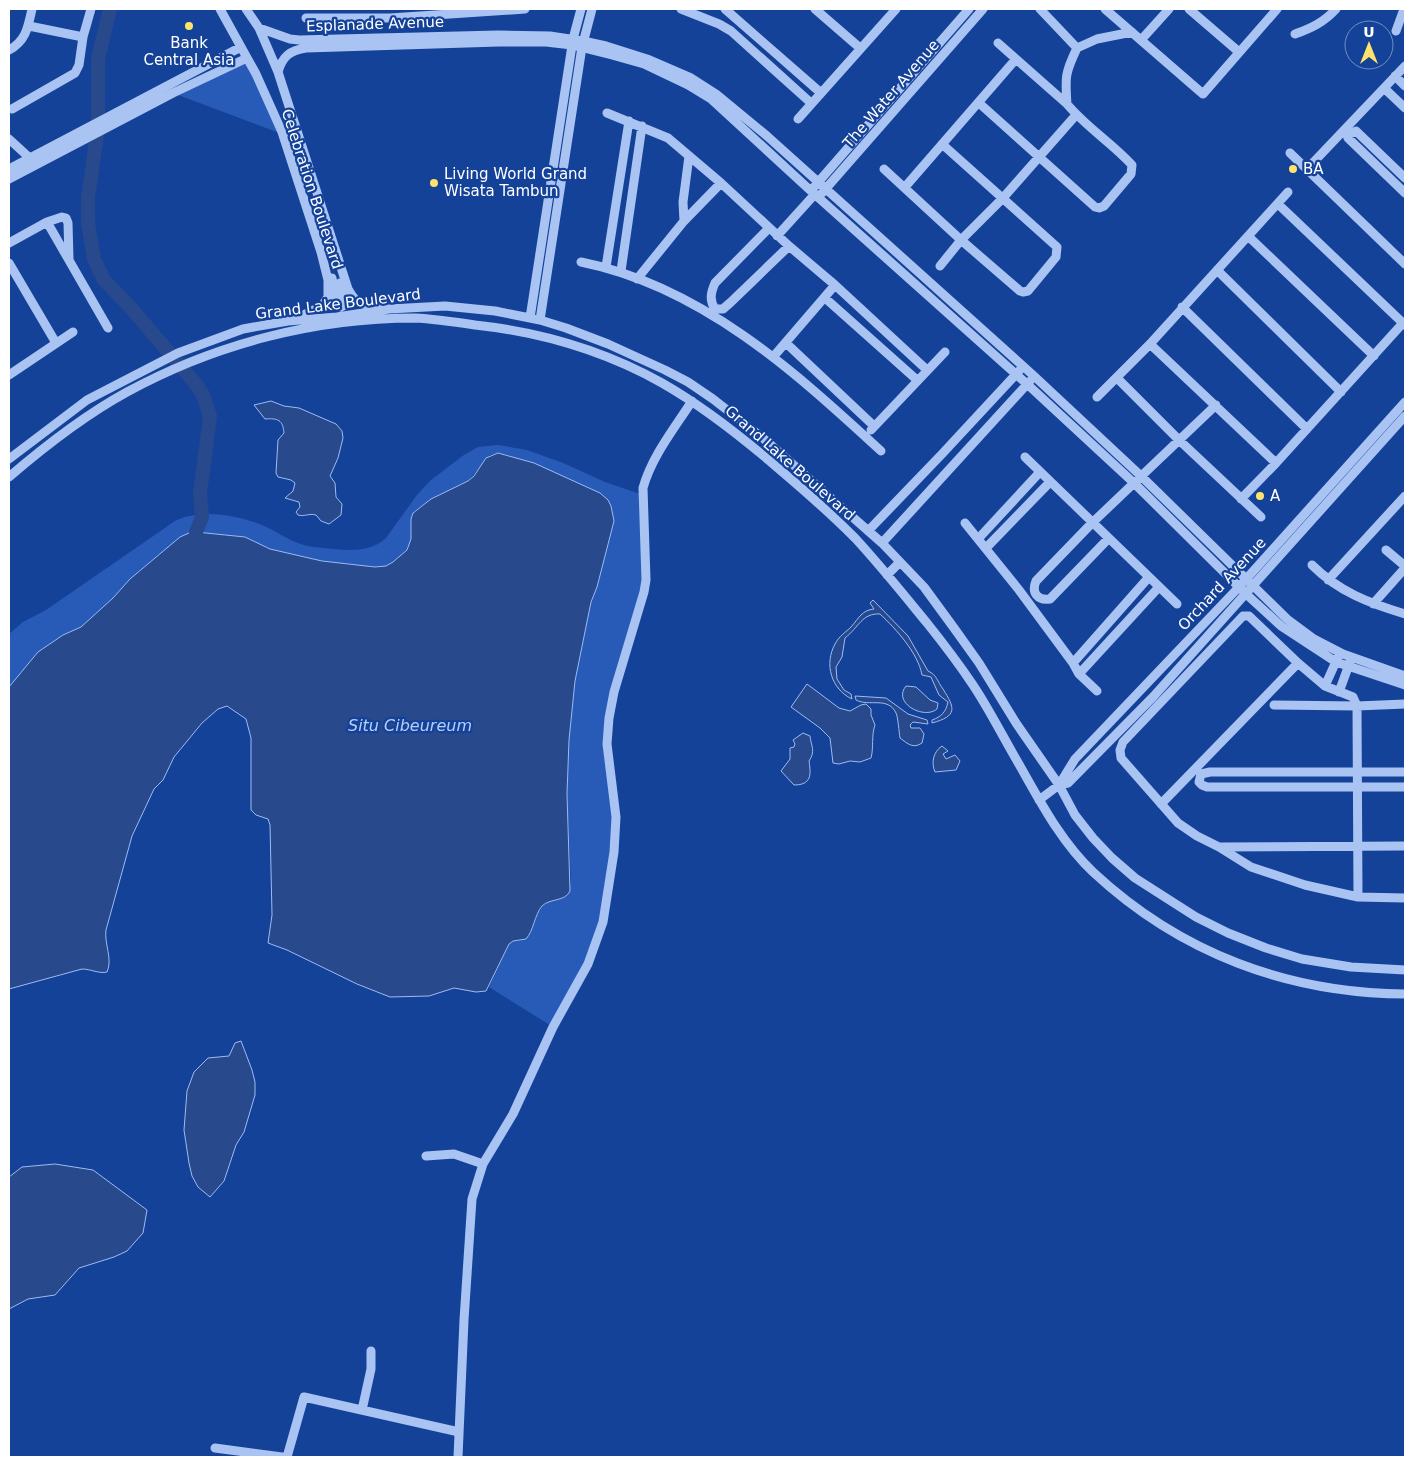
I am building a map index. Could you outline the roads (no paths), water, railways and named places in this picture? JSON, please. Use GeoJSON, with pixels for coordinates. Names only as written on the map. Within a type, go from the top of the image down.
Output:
{"type":"FeatureCollection","features":[{"type":"Feature","properties":{"kind":"street"},"geometry":{"type":"LineString","coordinates":[[9,50],[22,41],[29,26],[32,9]]}},
{"type":"Feature","properties":{"kind":"street"},"geometry":{"type":"LineString","coordinates":[[12,109],[75,73],[79,66],[83,37],[91,9]]}},
{"type":"Feature","properties":{"kind":"street"},"geometry":{"type":"LineString","coordinates":[[107,122],[241,47],[220,9]]}},
{"type":"Feature","properties":{"kind":"street"},"geometry":{"type":"LineString","coordinates":[[246,9],[259,28]]}},
{"type":"Feature","properties":{"kind":"street"},"geometry":{"type":"LineString","coordinates":[[306,18],[525,9]]}},
{"type":"Feature","properties":{"kind":"street"},"geometry":{"type":"LineString","coordinates":[[535,319],[571,42],[581,9]]}},
{"type":"Feature","properties":{"kind":"street"},"geometry":{"type":"LineString","coordinates":[[535,319],[583,44],[592,9]]}},
{"type":"Feature","properties":{"kind":"street"},"geometry":{"type":"LineString","coordinates":[[681,9],[719,24],[731,31],[811,103]]}},
{"type":"Feature","properties":{"kind":"street"},"geometry":{"type":"LineString","coordinates":[[725,9],[821,93]]}},
{"type":"Feature","properties":{"kind":"street"},"geometry":{"type":"LineString","coordinates":[[814,9],[860,48]]}},
{"type":"Feature","properties":{"kind":"street"},"geometry":{"type":"LineString","coordinates":[[798,119],[896,9]]}},
{"type":"Feature","properties":{"kind":"street","name":"The Water Avenue"},"geometry":{"type":"LineString","coordinates":[[815,194],[818,182],[970,9]]}},
{"type":"Feature","properties":{"kind":"street","name":"The Water Avenue"},"geometry":{"type":"LineString","coordinates":[[815,194],[826,189],[983,9]]}},
{"type":"Feature","properties":{"kind":"street"},"geometry":{"type":"LineString","coordinates":[[1040,9],[1077,48]]}},
{"type":"Feature","properties":{"kind":"street"},"geometry":{"type":"LineString","coordinates":[[1105,9],[1203,94],[1277,9]]}},
{"type":"Feature","properties":{"kind":"street"},"geometry":{"type":"LineString","coordinates":[[1141,40],[1169,9]]}},
{"type":"Feature","properties":{"kind":"street"},"geometry":{"type":"LineString","coordinates":[[1189,9],[1239,52]]}},
{"type":"Feature","properties":{"kind":"street"},"geometry":{"type":"LineString","coordinates":[[1295,34],[1312,28],[1325,20],[1336,9]]}},
{"type":"Feature","properties":{"kind":"street"},"geometry":{"type":"LineString","coordinates":[[1396,31],[1404,9]]}},
{"type":"Feature","properties":{"kind":"street"},"geometry":{"type":"LineString","coordinates":[[29,26],[83,37]]}},
{"type":"Feature","properties":{"kind":"street","name":"Celebration Boulevard"},"geometry":{"type":"LineString","coordinates":[[259,28],[278,72],[348,289],[354,300],[362,305],[388,309]]}},
{"type":"Feature","properties":{"kind":"street","name":"Esplanade Avenue"},"geometry":{"type":"LineString","coordinates":[[259,28],[290,39],[299,40],[498,34],[583,44]]}},
{"type":"Feature","properties":{"kind":"street"},"geometry":{"type":"LineString","coordinates":[[1067,104],[1067,69],[1077,48],[1097,39],[1132,32]]}},
{"type":"Feature","properties":{"kind":"street","name":"Esplanade Avenue"},"geometry":{"type":"LineString","coordinates":[[278,72],[285,56],[292,51],[306,48],[558,40]]}},
{"type":"Feature","properties":{"kind":"street"},"geometry":{"type":"LineString","coordinates":[[979,103],[1094,207],[1104,206],[1131,174],[1132,165],[998,43]]}},
{"type":"Feature","properties":{"kind":"street"},"geometry":{"type":"LineString","coordinates":[[583,44],[647,59],[691,78],[716,94],[767,136],[1034,376],[1141,476],[1288,619],[1314,638],[1340,653],[1405,676]]}},
{"type":"Feature","properties":{"kind":"street"},"geometry":{"type":"LineString","coordinates":[[583,44],[644,64],[688,85],[711,100],[1028,384],[1134,483],[1281,626],[1336,662],[1405,685]]}},
{"type":"Feature","properties":{"kind":"street","name":"Celebration Boulevard"},"geometry":{"type":"LineString","coordinates":[[241,47],[256,74],[282,132],[321,252],[328,280],[328,298],[322,306],[288,321]]}},
{"type":"Feature","properties":{"kind":"street"},"geometry":{"type":"LineString","coordinates":[[9,179],[33,161],[93,129],[247,58]]}},
{"type":"Feature","properties":{"kind":"street"},"geometry":{"type":"LineString","coordinates":[[905,187],[1016,59]]}},
{"type":"Feature","properties":{"kind":"street"},"geometry":{"type":"LineString","coordinates":[[1307,169],[1405,66]]}},
{"type":"Feature","properties":{"kind":"street"},"geometry":{"type":"LineString","coordinates":[[1395,76],[1405,86]]}},
{"type":"Feature","properties":{"kind":"street"},"geometry":{"type":"LineString","coordinates":[[1384,88],[1405,108]]}},
{"type":"Feature","properties":{"kind":"street"},"geometry":{"type":"LineString","coordinates":[[607,113],[668,138],[721,183],[777,236],[835,285],[927,370]]}},
{"type":"Feature","properties":{"kind":"street"},"geometry":{"type":"LineString","coordinates":[[940,266],[961,240],[1002,199],[1076,115]]}},
{"type":"Feature","properties":{"kind":"street"},"geometry":{"type":"LineString","coordinates":[[606,267],[629,121]]}},
{"type":"Feature","properties":{"kind":"street"},"geometry":{"type":"LineString","coordinates":[[621,272],[642,126]]}},
{"type":"Feature","properties":{"kind":"street"},"geometry":{"type":"LineString","coordinates":[[1405,178],[1356,131],[1350,134],[1348,138],[1405,194]]}},
{"type":"Feature","properties":{"kind":"street"},"geometry":{"type":"LineString","coordinates":[[884,169],[1020,291],[1028,291],[1056,257],[1057,247],[942,144]]}},
{"type":"Feature","properties":{"kind":"street"},"geometry":{"type":"LineString","coordinates":[[11,146],[33,161]]}},
{"type":"Feature","properties":{"kind":"street"},"geometry":{"type":"LineString","coordinates":[[843,153],[851,160]]}},
{"type":"Feature","properties":{"kind":"street"},"geometry":{"type":"LineString","coordinates":[[1290,153],[1405,264]]}},
{"type":"Feature","properties":{"kind":"street"},"geometry":{"type":"LineString","coordinates":[[684,221],[683,202],[689,156]]}},
{"type":"Feature","properties":{"kind":"street"},"geometry":{"type":"LineString","coordinates":[[9,169],[33,161]]}},
{"type":"Feature","properties":{"kind":"street"},"geometry":{"type":"LineString","coordinates":[[638,279],[684,221],[721,183]]}},
{"type":"Feature","properties":{"kind":"street"},"geometry":{"type":"LineString","coordinates":[[1097,397],[1150,344],[1288,192]]}},
{"type":"Feature","properties":{"kind":"street"},"geometry":{"type":"LineString","coordinates":[[777,236],[815,194]]}},
{"type":"Feature","properties":{"kind":"street"},"geometry":{"type":"LineString","coordinates":[[1241,499],[1404,324],[1278,204]]}},
{"type":"Feature","properties":{"kind":"street"},"geometry":{"type":"LineString","coordinates":[[321,252],[326,256],[338,305],[341,307],[346,305],[326,231],[323,210]]}},
{"type":"Feature","properties":{"kind":"street"},"geometry":{"type":"LineString","coordinates":[[9,243],[47,222],[59,217],[66,218],[69,228],[68,259]]}},
{"type":"Feature","properties":{"kind":"street"},"geometry":{"type":"LineString","coordinates":[[47,222],[108,328]]}},
{"type":"Feature","properties":{"kind":"street"},"geometry":{"type":"LineString","coordinates":[[769,228],[715,283],[711,294],[712,304],[715,309],[723,309],[732,302],[789,246]]}},
{"type":"Feature","properties":{"kind":"street"},"geometry":{"type":"LineString","coordinates":[[1248,236],[1374,356]]}},
{"type":"Feature","properties":{"kind":"street"},"geometry":{"type":"LineString","coordinates":[[581,262],[621,272],[684,298],[721,320],[774,356],[881,451]]}},
{"type":"Feature","properties":{"kind":"street"},"geometry":{"type":"LineString","coordinates":[[9,263],[56,343]]}},
{"type":"Feature","properties":{"kind":"street"},"geometry":{"type":"LineString","coordinates":[[1217,270],[1341,392]]}},
{"type":"Feature","properties":{"kind":"street"},"geometry":{"type":"LineString","coordinates":[[774,356],[835,285]]}},
{"type":"Feature","properties":{"kind":"street"},"geometry":{"type":"LineString","coordinates":[[825,298],[917,380]]}},
{"type":"Feature","properties":{"kind":"street","name":"Grand Lake Boulevard"},"geometry":{"type":"LineString","coordinates":[[9,459],[87,400],[178,353],[243,329],[288,321],[337,317],[388,309],[445,306],[495,310],[535,319],[608,344],[688,382],[713,399],[764,438],[882,543],[924,587],[979,663],[1016,723],[1059,785],[1075,815],[1112,858],[1135,878],[1196,917],[1243,940],[1266,948],[1302,959],[1351,967],[1405,970]]}},
{"type":"Feature","properties":{"kind":"street"},"geometry":{"type":"LineString","coordinates":[[1182,308],[1307,429]]}},
{"type":"Feature","properties":{"kind":"street","name":"Grand Lake Boulevard"},"geometry":{"type":"LineString","coordinates":[[9,477],[94,412],[125,393],[186,364],[246,342],[330,324],[419,318],[496,327],[569,343],[659,381],[692,401],[760,452],[844,528],[887,575],[930,627],[974,687],[1039,800],[1076,855],[1123,898],[1157,921],[1215,955],[1258,972],[1296,982],[1350,992],[1405,994]]}},
{"type":"Feature","properties":{"kind":"street"},"geometry":{"type":"LineString","coordinates":[[9,375],[73,332]]}},
{"type":"Feature","properties":{"kind":"street"},"geometry":{"type":"LineString","coordinates":[[786,343],[874,426]]}},
{"type":"Feature","properties":{"kind":"street"},"geometry":{"type":"LineString","coordinates":[[1150,344],[1276,463]]}},
{"type":"Feature","properties":{"kind":"street"},"geometry":{"type":"LineString","coordinates":[[866,436],[944,352]]}},
{"type":"Feature","properties":{"kind":"street"},"geometry":{"type":"LineString","coordinates":[[868,531],[1023,366]]}},
{"type":"Feature","properties":{"kind":"street"},"geometry":{"type":"LineString","coordinates":[[882,543],[1034,376]]}},
{"type":"Feature","properties":{"kind":"street"},"geometry":{"type":"LineString","coordinates":[[1117,378],[1179,440],[1261,517]]}},
{"type":"Feature","properties":{"kind":"street"},"geometry":{"type":"LineString","coordinates":[[458,1457],[470,1213],[483,1164],[513,1114],[553,1027],[588,964],[603,922],[614,852],[616,817],[607,744],[609,718],[614,692],[646,580],[643,488],[647,474],[658,454],[692,401]]}},
{"type":"Feature","properties":{"kind":"street","name":"Orchard Avenue"},"geometry":{"type":"LineString","coordinates":[[1059,785],[1075,759],[1249,583],[1347,473],[1405,402]]}},
{"type":"Feature","properties":{"kind":"street"},"geometry":{"type":"LineString","coordinates":[[1108,539],[1050,599],[1041,600],[1037,597],[1034,587],[1036,581],[1092,523],[1216,405]]}},
{"type":"Feature","properties":{"kind":"street","name":"Orchard Avenue"},"geometry":{"type":"LineString","coordinates":[[1347,473],[1405,416]]}},
{"type":"Feature","properties":{"kind":"street"},"geometry":{"type":"LineString","coordinates":[[1025,456],[1108,539],[1177,604]]}},
{"type":"Feature","properties":{"kind":"street"},"geometry":{"type":"LineString","coordinates":[[978,539],[1040,472]]}},
{"type":"Feature","properties":{"kind":"street"},"geometry":{"type":"LineString","coordinates":[[986,548],[1050,482]]}},
{"type":"Feature","properties":{"kind":"street"},"geometry":{"type":"LineString","coordinates":[[1328,580],[1404,498]]}},
{"type":"Feature","properties":{"kind":"street"},"geometry":{"type":"LineString","coordinates":[[844,528],[853,517]]}},
{"type":"Feature","properties":{"kind":"street"},"geometry":{"type":"LineString","coordinates":[[965,523],[1073,663],[1079,674],[1097,691]]}},
{"type":"Feature","properties":{"kind":"street"},"geometry":{"type":"LineString","coordinates":[[1373,604],[1405,567],[1386,550]]}},
{"type":"Feature","properties":{"kind":"street"},"geometry":{"type":"LineString","coordinates":[[887,575],[900,562]]}},
{"type":"Feature","properties":{"kind":"street"},"geometry":{"type":"LineString","coordinates":[[1312,565],[1328,580],[1373,604],[1405,614]]}},
{"type":"Feature","properties":{"kind":"street"},"geometry":{"type":"LineString","coordinates":[[1073,663],[1149,577]]}},
{"type":"Feature","properties":{"kind":"street"},"geometry":{"type":"LineString","coordinates":[[1079,674],[1159,587]]}},
{"type":"Feature","properties":{"kind":"street","name":"Orchard Avenue"},"geometry":{"type":"LineString","coordinates":[[1039,800],[1059,785],[1068,782],[1153,697],[1242,590]]}},
{"type":"Feature","properties":{"kind":"street"},"geometry":{"type":"LineString","coordinates":[[1358,897],[1357,706],[1353,697],[1325,686],[1249,616],[1245,615],[1240,618],[1123,742],[1120,750],[1121,758],[1178,823],[1252,867],[1305,885],[1358,897],[1405,898]]}},
{"type":"Feature","properties":{"kind":"street"},"geometry":{"type":"LineString","coordinates":[[1325,686],[1340,653]]}},
{"type":"Feature","properties":{"kind":"street"},"geometry":{"type":"LineString","coordinates":[[1339,692],[1352,657]]}},
{"type":"Feature","properties":{"kind":"street"},"geometry":{"type":"LineString","coordinates":[[1161,804],[1298,663]]}},
{"type":"Feature","properties":{"kind":"street"},"geometry":{"type":"LineString","coordinates":[[1274,705],[1357,706],[1405,704]]}},
{"type":"Feature","properties":{"kind":"street"},"geometry":{"type":"LineString","coordinates":[[1405,772],[1210,772],[1201,774],[1199,782],[1207,787],[1405,787]]}},
{"type":"Feature","properties":{"kind":"street"},"geometry":{"type":"LineString","coordinates":[[1219,847],[1405,846]]}},
{"type":"Feature","properties":{"kind":"street"},"geometry":{"type":"LineString","coordinates":[[426,1156],[454,1154],[483,1164]]}},
{"type":"Feature","properties":{"kind":"street"},"geometry":{"type":"LineString","coordinates":[[362,1410],[371,1369],[371,1351]]}},
{"type":"Feature","properties":{"kind":"street"},"geometry":{"type":"LineString","coordinates":[[287,1457],[304,1397],[459,1432]]}},
{"type":"Feature","properties":{"kind":"street"},"geometry":{"type":"LineString","coordinates":[[215,1448],[282,1457]]}},
{"type":"Feature","properties":{"kind":"water"},"geometry":{"type":"Polygon","coordinates":[[[271,401],[284,406],[299,408],[336,424],[342,431],[343,438],[338,458],[330,476],[335,483],[336,497],[342,504],[341,515],[329,524],[321,521],[316,515],[298,515],[296,512],[300,507],[299,502],[285,498],[293,491],[295,483],[278,477],[276,473],[278,440],[284,433],[282,425],[279,421],[265,419],[254,405],[271,401]]]}},
{"type":"Feature","properties":{"kind":"water","name":"Situ Cibeureum"},"geometry":{"type":"Polygon","coordinates":[[[498,453],[534,463],[600,493],[608,500],[611,506],[614,521],[597,587],[591,602],[575,681],[569,740],[567,794],[570,891],[565,897],[542,906],[526,939],[513,941],[509,944],[486,991],[476,992],[454,988],[429,996],[390,997],[268,943],[272,915],[270,825],[268,819],[256,815],[251,810],[251,738],[246,719],[227,706],[218,709],[202,723],[174,757],[163,780],[154,789],[132,836],[106,930],[109,957],[107,972],[82,969],[9,989],[9,687],[38,652],[63,635],[81,627],[113,598],[130,579],[180,537],[189,533],[245,537],[270,549],[322,561],[375,567],[386,566],[407,550],[411,539],[411,519],[413,513],[431,499],[468,481],[474,476],[486,458],[498,453]]]}},
{"type":"Feature","properties":{"kind":"water"},"geometry":{"type":"Polygon","coordinates":[[[873,600],[908,636],[928,671],[937,678],[952,706],[950,714],[946,717],[932,723],[932,720],[940,716],[944,711],[948,702],[939,695],[931,677],[922,675],[911,650],[880,614],[874,614],[865,618],[845,638],[842,657],[836,667],[837,679],[844,690],[851,694],[852,699],[845,695],[834,682],[830,660],[835,644],[861,615],[866,611],[874,609],[870,603],[873,600]]]}},
{"type":"Feature","properties":{"kind":"water"},"geometry":{"type":"Polygon","coordinates":[[[807,684],[839,708],[850,711],[866,704],[871,709],[875,725],[871,758],[860,762],[833,763],[830,738],[820,728],[791,707],[807,684]]]}},
{"type":"Feature","properties":{"kind":"water"},"geometry":{"type":"Polygon","coordinates":[[[906,686],[916,687],[930,700],[938,703],[937,709],[925,712],[911,708],[903,698],[906,686]]]}},
{"type":"Feature","properties":{"kind":"water"},"geometry":{"type":"Polygon","coordinates":[[[855,696],[886,698],[908,714],[927,720],[928,724],[913,722],[910,725],[911,728],[920,728],[924,734],[922,743],[913,746],[900,738],[897,715],[893,708],[883,703],[861,702],[856,700],[855,696]]]}},
{"type":"Feature","properties":{"kind":"water"},"geometry":{"type":"Polygon","coordinates":[[[803,733],[810,736],[812,754],[809,761],[810,774],[807,781],[800,785],[794,785],[781,771],[790,759],[790,748],[794,747],[795,744],[793,740],[803,733]]]}},
{"type":"Feature","properties":{"kind":"water"},"geometry":{"type":"Polygon","coordinates":[[[942,746],[948,751],[943,754],[946,759],[955,755],[960,761],[956,770],[935,772],[934,758],[942,746]]]}},
{"type":"Feature","properties":{"kind":"water"},"geometry":{"type":"Polygon","coordinates":[[[241,1041],[252,1070],[255,1082],[255,1095],[244,1132],[236,1145],[224,1181],[210,1197],[198,1187],[192,1176],[189,1163],[184,1130],[187,1091],[194,1072],[208,1058],[229,1056],[235,1043],[241,1041]]]}},
{"type":"Feature","properties":{"kind":"water"},"geometry":{"type":"Polygon","coordinates":[[[55,1164],[93,1170],[147,1210],[143,1233],[127,1251],[79,1268],[55,1295],[28,1299],[9,1309],[9,1177],[22,1167],[55,1164]]]}},
{"type":"Feature","properties":{"kind":"waterway"},"geometry":{"type":"LineString","coordinates":[[110,9],[98,59],[98,127],[88,198],[88,223],[94,259],[104,280],[131,308],[203,395],[210,416],[200,494],[202,517],[196,532]]}},
{"type":"Feature","properties":{"kind":"place","name":"Bank Central Asia"},"geometry":{"type":"Point","coordinates":[189,26]}},
{"type":"Feature","properties":{"kind":"place","name":"BA"},"geometry":{"type":"Point","coordinates":[1293,169]}},
{"type":"Feature","properties":{"kind":"place","name":"Living World Grand Wisata Tambun"},"geometry":{"type":"Point","coordinates":[434,183]}},
{"type":"Feature","properties":{"kind":"place","name":"A"},"geometry":{"type":"Point","coordinates":[1260,496]}}]}
